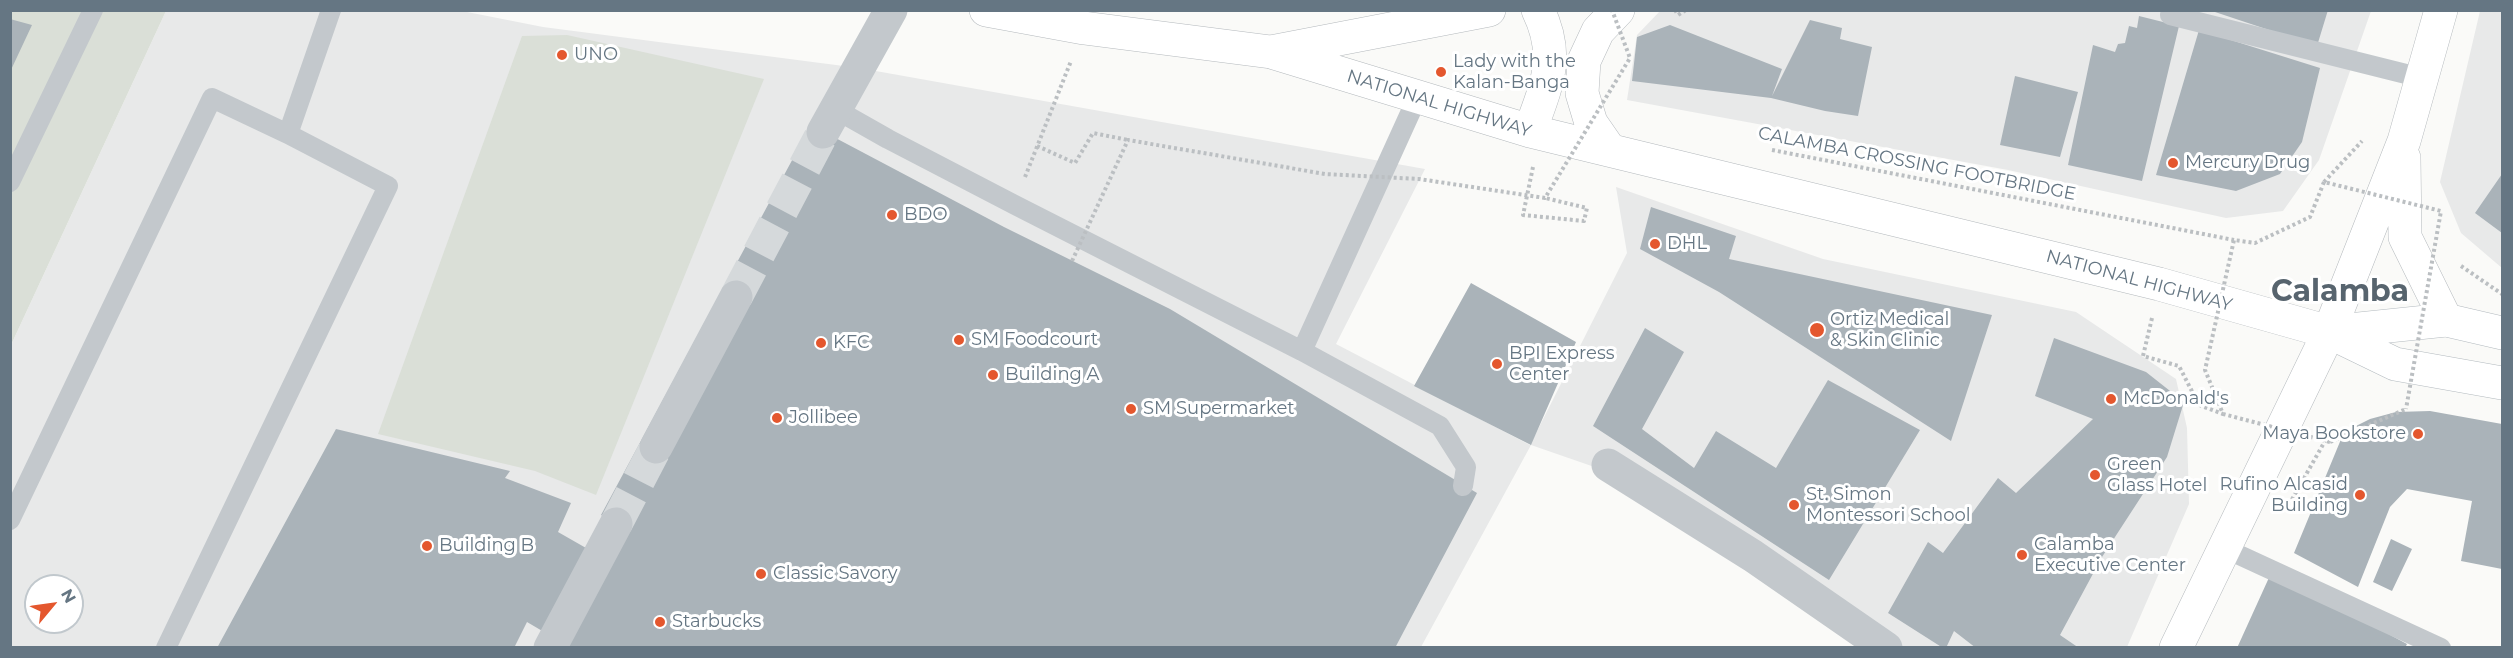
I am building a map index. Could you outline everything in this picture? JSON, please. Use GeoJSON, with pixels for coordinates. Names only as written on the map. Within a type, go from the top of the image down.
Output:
{"type":"FeatureCollection","features":[{"type":"Feature","properties":{"kind":"main road"},"geometry":{"type":"LineString","coordinates":[[986,10],[1084,28],[1271,52],[1489,10]]}},
{"type":"Feature","properties":{"kind":"main road"},"geometry":{"type":"LineString","coordinates":[[1535,132],[1551,61],[1548,30],[1538,10]]}},
{"type":"Feature","properties":{"kind":"main road"},"geometry":{"type":"LineString","coordinates":[[1610,149],[1591,123],[1582,93],[1584,61],[1598,31],[1618,10]]}},
{"type":"Feature","properties":{"kind":"main road"},"geometry":{"type":"LineString","coordinates":[[2176,648],[2329,333],[2404,141],[2441,10]]}},
{"type":"Feature","properties":{"kind":"main road","name":"NATIONAL HIGHWAY"},"geometry":{"type":"LineString","coordinates":[[1271,52],[1535,132],[2159,284],[2329,333]]}},
{"type":"Feature","properties":{"kind":"main road"},"geometry":{"type":"LineString","coordinates":[[2404,141],[2404,237],[2446,320]]}},
{"type":"Feature","properties":{"kind":"main road"},"geometry":{"type":"LineString","coordinates":[[2329,333],[2446,320],[2502,333]]}},
{"type":"Feature","properties":{"kind":"main road"},"geometry":{"type":"LineString","coordinates":[[2329,333],[2395,364],[2502,383]]}},
{"type":"Feature","properties":{"kind":"street"},"geometry":{"type":"LineString","coordinates":[[829,120],[891,10]]}},
{"type":"Feature","properties":{"kind":"street"},"geometry":{"type":"LineString","coordinates":[[656,447],[736,297]]}},
{"type":"Feature","properties":{"kind":"street"},"geometry":{"type":"LineString","coordinates":[[1608,465],[1753,556],[1886,648]]}},
{"type":"Feature","properties":{"kind":"street"},"geometry":{"type":"LineString","coordinates":[[550,648],[616,524]]}},
{"type":"Feature","properties":{"kind":"lane"},"geometry":{"type":"LineString","coordinates":[[10,182],[93,10]]}},
{"type":"Feature","properties":{"kind":"lane"},"geometry":{"type":"LineString","coordinates":[[288,134],[331,10]]}},
{"type":"Feature","properties":{"kind":"lane"},"geometry":{"type":"LineString","coordinates":[[2171,10],[2170,15],[2422,78]]}},
{"type":"Feature","properties":{"kind":"lane"},"geometry":{"type":"LineString","coordinates":[[10,520],[212,98],[288,134],[387,186],[166,648]]}},
{"type":"Feature","properties":{"kind":"lane"},"geometry":{"type":"LineString","coordinates":[[1302,351],[1418,98]]}},
{"type":"Feature","properties":{"kind":"lane"},"geometry":{"type":"LineString","coordinates":[[829,120],[1015,205],[1302,351],[1440,426],[1466,467],[1463,486]]}},
{"type":"Feature","properties":{"kind":"lane"},"geometry":{"type":"LineString","coordinates":[[2224,549],[2441,648]]}},
{"type":"Feature","properties":{"kind":"path"},"geometry":{"type":"LineString","coordinates":[[1545,198],[1630,58],[1612,10]]}},
{"type":"Feature","properties":{"kind":"path"},"geometry":{"type":"LineString","coordinates":[[1677,13],[1686,10]]}},
{"type":"Feature","properties":{"kind":"path"},"geometry":{"type":"LineString","coordinates":[[1015,205],[1084,28]]}},
{"type":"Feature","properties":{"kind":"path"},"geometry":{"type":"LineString","coordinates":[[1595,115],[1606,117]]}},
{"type":"Feature","properties":{"kind":"path"},"geometry":{"type":"LineString","coordinates":[[1037,146],[1075,163],[1093,133],[1325,174],[1419,179],[1545,198],[1587,208],[1584,221],[1524,215],[1535,132]]}},
{"type":"Feature","properties":{"kind":"path"},"geometry":{"type":"LineString","coordinates":[[1072,261],[1128,140]]}},
{"type":"Feature","properties":{"kind":"path"},"geometry":{"type":"LineString","coordinates":[[2143,356],[2180,366],[2199,405],[2223,414],[2325,441],[2330,442],[2406,409],[2441,211],[2324,182],[2362,141]]}},
{"type":"Feature","properties":{"kind":"path","name":"CALAMBA CROSSING FOOTBRIDGE"},"geometry":{"type":"LineString","coordinates":[[1769,149],[2255,243],[2310,217],[2324,182]]}},
{"type":"Feature","properties":{"kind":"path"},"geometry":{"type":"LineString","coordinates":[[2223,414],[2205,370],[2234,240]]}},
{"type":"Feature","properties":{"kind":"path"},"geometry":{"type":"LineString","coordinates":[[2434,247],[2444,254]]}},
{"type":"Feature","properties":{"kind":"path"},"geometry":{"type":"LineString","coordinates":[[2453,261],[2502,295]]}},
{"type":"Feature","properties":{"kind":"path"},"geometry":{"type":"LineString","coordinates":[[2286,512],[2325,441]]}},
{"type":"Feature","properties":{"kind":"shaded area"},"geometry":{"type":"Polygon","coordinates":[[[11,11],[166,11],[11,345],[11,11]]]}},
{"type":"Feature","properties":{"kind":"shaded area"},"geometry":{"type":"Polygon","coordinates":[[[166,11],[462,11],[543,27],[859,68],[1425,169],[1336,344],[1530,445],[1627,253],[1616,187],[1823,259],[2076,312],[2176,379],[2187,428],[2189,504],[2127,647],[1875,647],[1606,471],[1531,445],[1421,647],[11,648],[11,345],[166,11]]]}},
{"type":"Feature","properties":{"kind":"shaded area"},"geometry":{"type":"Polygon","coordinates":[[[1660,11],[2371,11],[2319,160],[2283,211],[2226,218],[2008,170],[1627,100],[1637,35],[1660,11]]]}},
{"type":"Feature","properties":{"kind":"shaded area"},"geometry":{"type":"Polygon","coordinates":[[[2480,11],[2502,11],[2502,268],[2461,233],[2440,182],[2480,11]]]}},
{"type":"Feature","properties":{"kind":"shaded area"},"geometry":{"type":"Polygon","coordinates":[[[567,35],[764,79],[596,495],[535,471],[378,434],[522,36],[567,35]]]}},
{"type":"Feature","properties":{"kind":"building"},"geometry":{"type":"Polygon","coordinates":[[[2209,10],[2328,10],[2317,46],[2209,10]]]}},
{"type":"Feature","properties":{"kind":"building"},"geometry":{"type":"Polygon","coordinates":[[[2139,16],[2179,26],[2142,181],[2068,165],[2093,45],[2115,52],[2118,44],[2125,43],[2129,26],[2137,28],[2139,16]]]}},
{"type":"Feature","properties":{"kind":"building"},"geometry":{"type":"Polygon","coordinates":[[[10,19],[32,25],[10,72],[10,19]]]}},
{"type":"Feature","properties":{"kind":"building"},"geometry":{"type":"Polygon","coordinates":[[[1810,20],[1842,28],[1840,39],[1872,47],[1858,116],[1771,98],[1632,81],[1637,37],[1670,25],[1782,69],[1772,96],[1810,20]]]}},
{"type":"Feature","properties":{"kind":"building"},"geometry":{"type":"Polygon","coordinates":[[[2199,30],[2320,68],[2302,142],[2280,174],[2236,191],[2156,175],[2199,30]]]}},
{"type":"Feature","properties":{"kind":"building"},"geometry":{"type":"Polygon","coordinates":[[[2015,76],[2078,92],[2060,157],[2000,145],[2015,76]]]}},
{"type":"Feature","properties":{"kind":"building","name":"Building A"},"geometry":{"type":"Polygon","coordinates":[[[811,125],[1004,227],[1170,309],[1477,493],[1395,648],[558,648],[561,642],[527,622],[514,648],[217,648],[336,429],[510,471],[505,478],[571,503],[558,532],[607,560],[623,528],[601,515],[811,125]]]}},
{"type":"Feature","properties":{"kind":"building"},"geometry":{"type":"Polygon","coordinates":[[[2502,174],[2502,233],[2475,213],[2502,174]]]}},
{"type":"Feature","properties":{"kind":"building"},"geometry":{"type":"Polygon","coordinates":[[[1651,207],[1736,236],[1729,259],[1992,315],[1951,441],[1719,292],[1640,249],[1651,207]]]}},
{"type":"Feature","properties":{"kind":"building","name":"BPI Express Center"},"geometry":{"type":"Polygon","coordinates":[[[1471,283],[1576,342],[1531,445],[1414,386],[1471,283]]]}},
{"type":"Feature","properties":{"kind":"building","name":"St. Simon Montessori School"},"geometry":{"type":"Polygon","coordinates":[[[1645,328],[1684,352],[1642,429],[1694,468],[1716,431],[1776,468],[1828,380],[1920,430],[1829,580],[1593,426],[1645,328]]]}},
{"type":"Feature","properties":{"kind":"building"},"geometry":{"type":"Polygon","coordinates":[[[2054,338],[2146,372],[2184,402],[2167,457],[2102,557],[2060,635],[2079,648],[1976,648],[1954,631],[1946,648],[1943,648],[1888,613],[1928,542],[1943,553],[1998,478],[2016,493],[2093,419],[2035,396],[2054,338]]]}},
{"type":"Feature","properties":{"kind":"building","name":"Rufino Alcasid Building"},"geometry":{"type":"Polygon","coordinates":[[[2430,411],[2502,424],[2502,569],[2461,561],[2472,501],[2407,489],[2390,507],[2358,587],[2294,553],[2344,432],[2370,419],[2396,412],[2430,411]]]}},
{"type":"Feature","properties":{"kind":"building"},"geometry":{"type":"Polygon","coordinates":[[[2391,539],[2412,549],[2392,591],[2373,582],[2391,539]]]}},
{"type":"Feature","properties":{"kind":"building"},"geometry":{"type":"Polygon","coordinates":[[[2272,571],[2407,644],[2405,648],[2237,648],[2272,571]]]}},
{"type":"Feature","properties":{"kind":"tunnel"},"geometry":{"type":"LineString","coordinates":[[736,297],[823,132]]}},
{"type":"Feature","properties":{"kind":"tunnel"},"geometry":{"type":"LineString","coordinates":[[616,524],[656,447]]}},
{"type":"Feature","properties":{"kind":"place","name":"UNO"},"geometry":{"type":"Point","coordinates":[562,55]}},
{"type":"Feature","properties":{"kind":"place","name":"Lady with the Kalan-Banga"},"geometry":{"type":"Point","coordinates":[1441,72]}},
{"type":"Feature","properties":{"kind":"place","name":"Mercury Drug"},"geometry":{"type":"Point","coordinates":[2173,163]}},
{"type":"Feature","properties":{"kind":"place","name":"BDO"},"geometry":{"type":"Point","coordinates":[892,215]}},
{"type":"Feature","properties":{"kind":"place","name":"DHL"},"geometry":{"type":"Point","coordinates":[1655,244]}},
{"type":"Feature","properties":{"kind":"place","name":"Ortiz Medical & Skin Clinic"},"geometry":{"type":"Point","coordinates":[1817,330]}},
{"type":"Feature","properties":{"kind":"place","name":"SM Foodcourt"},"geometry":{"type":"Point","coordinates":[959,340]}},
{"type":"Feature","properties":{"kind":"place","name":"KFC"},"geometry":{"type":"Point","coordinates":[821,343]}},
{"type":"Feature","properties":{"kind":"place","name":"BPI Express Center"},"geometry":{"type":"Point","coordinates":[1497,364]}},
{"type":"Feature","properties":{"kind":"place","name":"Building A"},"geometry":{"type":"Point","coordinates":[993,375]}},
{"type":"Feature","properties":{"kind":"place","name":"McDonald's"},"geometry":{"type":"Point","coordinates":[2111,399]}},
{"type":"Feature","properties":{"kind":"place","name":"SM Supermarket"},"geometry":{"type":"Point","coordinates":[1131,409]}},
{"type":"Feature","properties":{"kind":"place","name":"Jollibee"},"geometry":{"type":"Point","coordinates":[777,418]}},
{"type":"Feature","properties":{"kind":"place","name":"Maya Bookstore"},"geometry":{"type":"Point","coordinates":[2418,434]}},
{"type":"Feature","properties":{"kind":"place","name":"Green Glass Hotel"},"geometry":{"type":"Point","coordinates":[2095,475]}},
{"type":"Feature","properties":{"kind":"place","name":"Rufino Alcasid Building"},"geometry":{"type":"Point","coordinates":[2360,495]}},
{"type":"Feature","properties":{"kind":"place","name":"St. Simon Montessori School"},"geometry":{"type":"Point","coordinates":[1794,505]}},
{"type":"Feature","properties":{"kind":"place","name":"Building B"},"geometry":{"type":"Point","coordinates":[427,546]}},
{"type":"Feature","properties":{"kind":"place","name":"Calamba Executive Center"},"geometry":{"type":"Point","coordinates":[2022,555]}},
{"type":"Feature","properties":{"kind":"place","name":"Classic Savory"},"geometry":{"type":"Point","coordinates":[761,574]}},
{"type":"Feature","properties":{"kind":"place","name":"Starbucks"},"geometry":{"type":"Point","coordinates":[660,622]}},
{"type":"Feature","properties":{"kind":"district","name":"Calamba"},"geometry":{"type":"Point","coordinates":[2340,292]}}]}
